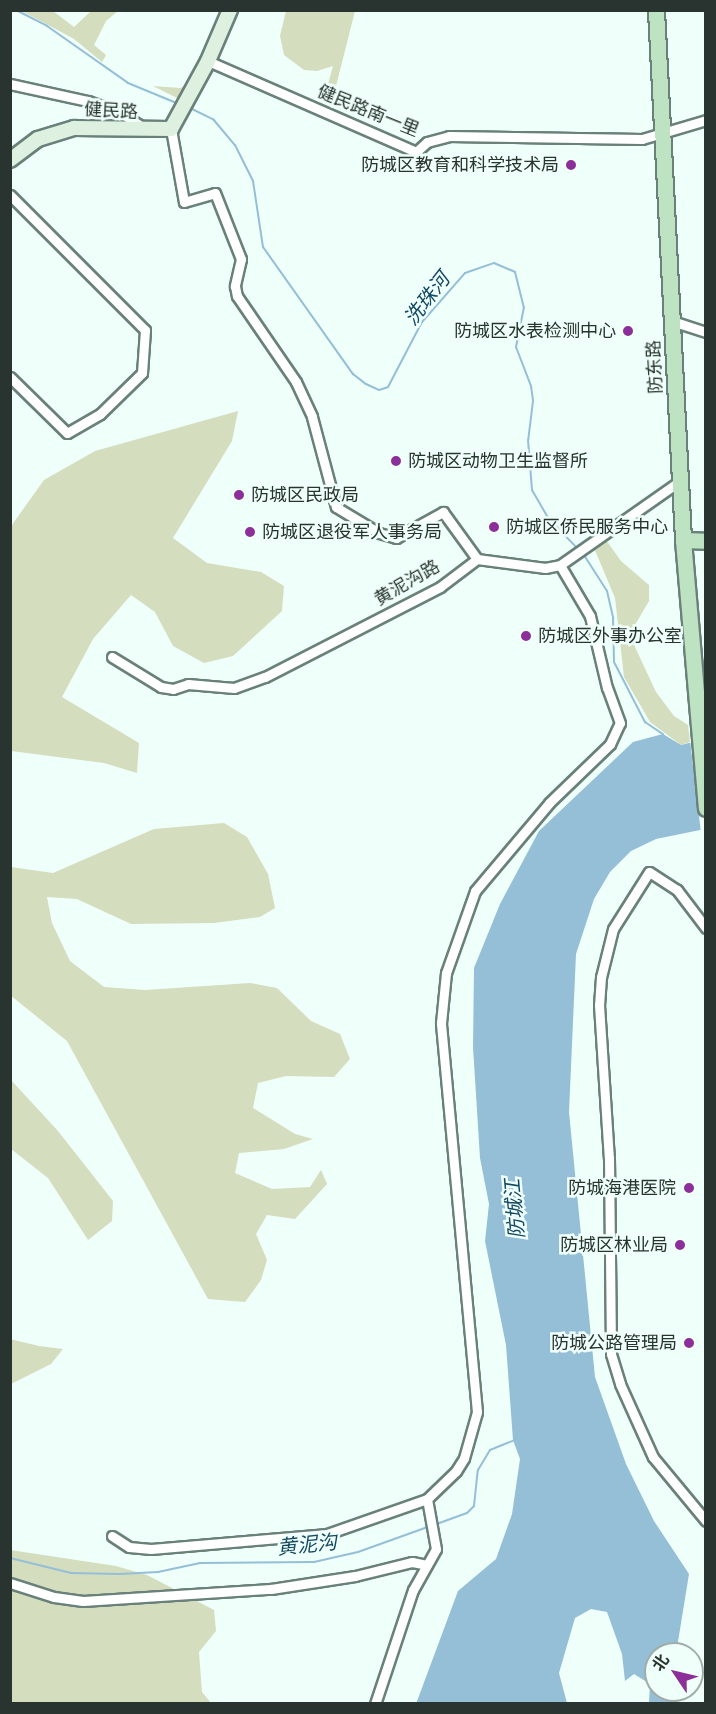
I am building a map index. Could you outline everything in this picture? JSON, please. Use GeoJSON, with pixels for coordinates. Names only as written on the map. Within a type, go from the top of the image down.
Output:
{"type":"FeatureCollection","features":[{"type":"Feature","properties":{"kind":"main road","name":"防东路"},"geometry":{"type":"LineString","coordinates":[[656,10],[683,540],[696,721],[705,808]]}},
{"type":"Feature","properties":{"kind":"main road"},"geometry":{"type":"LineString","coordinates":[[683,540],[705,541]]}},
{"type":"Feature","properties":{"kind":"street"},"geometry":{"type":"LineString","coordinates":[[230,10],[208,61],[174,125],[184,202],[214,193],[242,259],[235,286],[237,296],[296,382],[312,417],[336,507],[379,533],[396,538],[443,512],[477,559],[545,568],[560,565],[680,481]]}},
{"type":"Feature","properties":{"kind":"street","name":"健民路南一里"},"geometry":{"type":"LineString","coordinates":[[208,61],[416,152],[427,142],[449,136],[642,139],[705,120]]}},
{"type":"Feature","properties":{"kind":"street"},"geometry":{"type":"LineString","coordinates":[[10,84],[88,101],[121,113],[148,131]]}},
{"type":"Feature","properties":{"kind":"street","name":"健民路"},"geometry":{"type":"LineString","coordinates":[[10,160],[38,140],[74,128],[102,126],[148,131],[174,125]]}},
{"type":"Feature","properties":{"kind":"street"},"geometry":{"type":"LineString","coordinates":[[10,195],[145,330],[142,373],[100,414],[66,433],[10,377]]}},
{"type":"Feature","properties":{"kind":"street"},"geometry":{"type":"LineString","coordinates":[[672,321],[705,332]]}},
{"type":"Feature","properties":{"kind":"street","name":"黄泥沟路"},"geometry":{"type":"LineString","coordinates":[[112,657],[161,687],[173,689],[188,684],[234,688],[265,677],[440,586],[477,559]]}},
{"type":"Feature","properties":{"kind":"street"},"geometry":{"type":"LineString","coordinates":[[112,1536],[129,1547],[151,1549],[291,1539],[327,1534],[427,1499],[456,1471],[464,1458],[477,1412],[442,1035],[447,973],[475,891],[549,803],[610,744],[620,723],[607,688],[590,616],[560,565]]}},
{"type":"Feature","properties":{"kind":"street"},"geometry":{"type":"LineString","coordinates":[[705,928],[668,881],[649,872],[613,930],[601,977],[599,1005],[609,1158],[611,1354],[620,1384],[653,1457],[705,1521]]}},
{"type":"Feature","properties":{"kind":"street"},"geometry":{"type":"LineString","coordinates":[[375,1704],[413,1590],[436,1548],[427,1499]]}},
{"type":"Feature","properties":{"kind":"street"},"geometry":{"type":"LineString","coordinates":[[10,1583],[54,1597],[83,1601],[271,1589],[355,1576],[411,1562],[427,1565]]}},
{"type":"Feature","properties":{"kind":"green space"},"geometry":{"type":"Polygon","coordinates":[[[22,11],[53,11],[74,27],[91,11],[118,11],[106,21],[94,45],[106,55],[102,62],[74,39],[22,11]]]}},
{"type":"Feature","properties":{"kind":"green space"},"geometry":{"type":"Polygon","coordinates":[[[286,11],[355,11],[336,86],[328,84],[333,66],[317,71],[304,70],[284,55],[280,36],[286,11]]]}},
{"type":"Feature","properties":{"kind":"green space"},"geometry":{"type":"Polygon","coordinates":[[[153,86],[180,88],[186,86],[181,100],[153,86]]]}},
{"type":"Feature","properties":{"kind":"green space"},"geometry":{"type":"Polygon","coordinates":[[[238,411],[232,441],[173,538],[207,563],[261,572],[284,586],[282,611],[233,656],[204,663],[173,646],[155,612],[131,595],[93,639],[62,697],[139,743],[137,773],[104,763],[11,751],[10,529],[14,522],[44,480],[95,451],[238,411]]]}},
{"type":"Feature","properties":{"kind":"green space"},"geometry":{"type":"Polygon","coordinates":[[[606,540],[621,561],[649,585],[649,601],[632,630],[635,647],[656,692],[674,716],[688,725],[690,742],[681,745],[650,722],[624,677],[615,598],[594,548],[606,540]]]}},
{"type":"Feature","properties":{"kind":"green space"},"geometry":{"type":"Polygon","coordinates":[[[224,823],[247,837],[268,874],[275,908],[260,917],[214,923],[131,924],[77,899],[47,897],[52,923],[70,961],[104,987],[145,990],[250,983],[277,988],[311,1021],[340,1034],[350,1059],[334,1077],[286,1076],[258,1083],[253,1108],[295,1134],[313,1139],[284,1149],[239,1153],[235,1173],[272,1189],[310,1187],[321,1170],[327,1184],[295,1219],[267,1215],[256,1234],[267,1260],[261,1280],[245,1302],[208,1299],[67,1041],[10,995],[11,867],[53,873],[154,829],[224,823]]]}},
{"type":"Feature","properties":{"kind":"green space"},"geometry":{"type":"Polygon","coordinates":[[[11,1080],[58,1131],[113,1201],[112,1221],[88,1240],[48,1178],[11,1149],[11,1080]]]}},
{"type":"Feature","properties":{"kind":"green space"},"geometry":{"type":"Polygon","coordinates":[[[10,1339],[63,1349],[51,1364],[11,1384],[10,1339]]]}},
{"type":"Feature","properties":{"kind":"green space"},"geometry":{"type":"Polygon","coordinates":[[[10,1550],[116,1566],[147,1575],[214,1610],[216,1631],[199,1652],[202,1692],[211,1703],[11,1703],[10,1550]]]}},
{"type":"Feature","properties":{"kind":"water","name":"防城江"},"geometry":{"type":"Polygon","coordinates":[[[663,734],[681,745],[705,739],[705,829],[656,839],[631,851],[610,872],[594,899],[576,954],[569,1112],[595,1377],[626,1464],[654,1521],[689,1574],[678,1642],[644,1642],[644,1680],[634,1674],[625,1681],[622,1654],[607,1612],[591,1609],[575,1618],[559,1673],[567,1703],[416,1704],[458,1591],[496,1559],[512,1514],[520,1459],[513,1440],[506,1345],[485,1241],[489,1204],[480,1158],[473,1047],[474,968],[500,904],[539,831],[633,742],[663,734]]]}},
{"type":"Feature","properties":{"kind":"water"},"geometry":{"type":"Polygon","coordinates":[[[649,1702],[672,1702],[672,1703],[649,1702]]]}},
{"type":"Feature","properties":{"kind":"pier"},"geometry":{"type":"Polygon","coordinates":[[[705,736],[706,832],[701,833],[690,740],[705,736]]]}},
{"type":"Feature","properties":{"kind":"waterway","name":"洗珠河"},"geometry":{"type":"LineString","coordinates":[[16,10],[47,26],[128,83],[179,104]]}},
{"type":"Feature","properties":{"kind":"waterway","name":"洗珠河"},"geometry":{"type":"LineString","coordinates":[[188,107],[213,119],[235,145],[253,181],[263,247],[353,374],[366,384],[379,390],[388,387],[422,322],[465,273],[494,263],[515,272],[524,307],[516,347],[531,386],[533,401],[528,440],[532,490],[548,518],[578,549]]}},
{"type":"Feature","properties":{"kind":"waterway","name":"洗珠河"},"geometry":{"type":"LineString","coordinates":[[582,552],[607,591],[613,618],[614,662],[645,722],[663,734]]}},
{"type":"Feature","properties":{"kind":"waterway","name":"黄泥沟"},"geometry":{"type":"LineString","coordinates":[[434,1525],[467,1513],[474,1506],[478,1470],[490,1450],[515,1440]]}},
{"type":"Feature","properties":{"kind":"waterway","name":"黄泥沟"},"geometry":{"type":"LineString","coordinates":[[10,1558],[71,1573],[120,1574],[158,1572],[200,1563],[314,1562],[358,1552],[428,1527]]}},
{"type":"Feature","properties":{"kind":"place","name":"防城区教育和科学技术局"},"geometry":{"type":"Point","coordinates":[571,165]}},
{"type":"Feature","properties":{"kind":"place","name":"防城区水表检测中心"},"geometry":{"type":"Point","coordinates":[628,331]}},
{"type":"Feature","properties":{"kind":"place","name":"防城区动物卫生监督所"},"geometry":{"type":"Point","coordinates":[396,461]}},
{"type":"Feature","properties":{"kind":"place","name":"防城区民政局"},"geometry":{"type":"Point","coordinates":[239,495]}},
{"type":"Feature","properties":{"kind":"place","name":"防城区侨民服务中心"},"geometry":{"type":"Point","coordinates":[494,527]}},
{"type":"Feature","properties":{"kind":"place","name":"防城区退役军人事务局"},"geometry":{"type":"Point","coordinates":[250,532]}},
{"type":"Feature","properties":{"kind":"place","name":"防城区外事办公室"},"geometry":{"type":"Point","coordinates":[526,636]}},
{"type":"Feature","properties":{"kind":"place","name":"防城海港医院"},"geometry":{"type":"Point","coordinates":[689,1188]}},
{"type":"Feature","properties":{"kind":"place","name":"防城区林业局"},"geometry":{"type":"Point","coordinates":[680,1245]}},
{"type":"Feature","properties":{"kind":"place","name":"防城公路管理局"},"geometry":{"type":"Point","coordinates":[689,1343]}}]}
